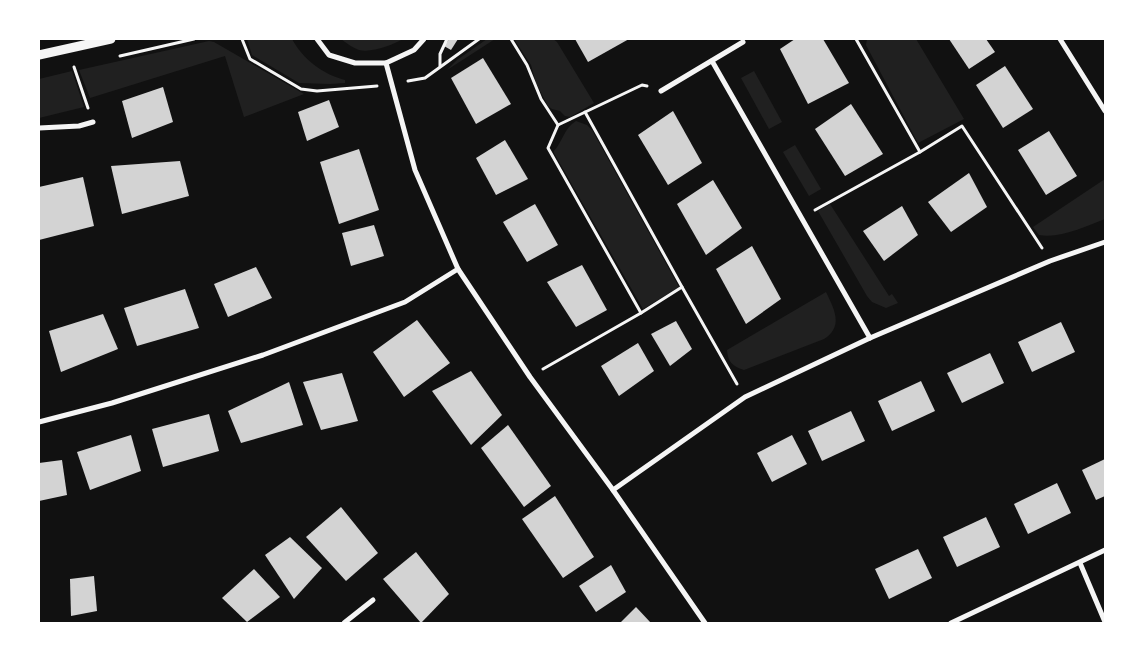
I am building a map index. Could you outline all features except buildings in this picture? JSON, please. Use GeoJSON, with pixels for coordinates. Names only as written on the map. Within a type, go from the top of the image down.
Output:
{"type":"FeatureCollection","features":[{"type":"Feature","properties":{"kind":"street"},"geometry":{"type":"LineString","coordinates":[[39,55],[111,39]]}},
{"type":"Feature","properties":{"kind":"street"},"geometry":{"type":"LineString","coordinates":[[317,39],[329,55],[355,63],[386,63],[414,50],[424,39]]}},
{"type":"Feature","properties":{"kind":"street"},"geometry":{"type":"LineString","coordinates":[[1060,39],[1105,111]]}},
{"type":"Feature","properties":{"kind":"street"},"geometry":{"type":"LineString","coordinates":[[661,92],[743,42]]}},
{"type":"Feature","properties":{"kind":"street"},"geometry":{"type":"LineString","coordinates":[[712,61],[870,338]]}},
{"type":"Feature","properties":{"kind":"street"},"geometry":{"type":"LineString","coordinates":[[386,63],[415,170],[458,269],[530,376],[706,623]]}},
{"type":"Feature","properties":{"kind":"street"},"geometry":{"type":"LineString","coordinates":[[39,128],[80,126],[93,122]]}},
{"type":"Feature","properties":{"kind":"street"},"geometry":{"type":"LineString","coordinates":[[613,490],[745,397],[870,338],[1050,261],[1105,242]]}},
{"type":"Feature","properties":{"kind":"street"},"geometry":{"type":"LineString","coordinates":[[39,422],[112,403],[263,355],[405,302],[458,269]]}},
{"type":"Feature","properties":{"kind":"street"},"geometry":{"type":"LineString","coordinates":[[951,623],[1105,550]]}},
{"type":"Feature","properties":{"kind":"street"},"geometry":{"type":"LineString","coordinates":[[1080,563],[1105,622]]}},
{"type":"Feature","properties":{"kind":"street"},"geometry":{"type":"LineString","coordinates":[[344,623],[373,600]]}},
{"type":"Feature","properties":{"kind":"path"},"geometry":{"type":"LineString","coordinates":[[111,58],[194,39]]}},
{"type":"Feature","properties":{"kind":"path"},"geometry":{"type":"LineString","coordinates":[[440,66],[440,54],[446,39]]}},
{"type":"Feature","properties":{"kind":"path"},"geometry":{"type":"LineString","coordinates":[[511,39],[527,65],[541,98],[558,126]]}},
{"type":"Feature","properties":{"kind":"path"},"geometry":{"type":"LineString","coordinates":[[856,39],[920,152]]}},
{"type":"Feature","properties":{"kind":"path"},"geometry":{"type":"LineString","coordinates":[[83,64],[74,66],[93,122]]}},
{"type":"Feature","properties":{"kind":"path"},"geometry":{"type":"LineString","coordinates":[[641,313],[548,148],[558,126],[586,112],[642,85],[661,92]]}},
{"type":"Feature","properties":{"kind":"path"},"geometry":{"type":"LineString","coordinates":[[586,112],[745,397]]}},
{"type":"Feature","properties":{"kind":"path"},"geometry":{"type":"LineString","coordinates":[[801,218],[920,152],[962,126],[1050,261]]}},
{"type":"Feature","properties":{"kind":"path"},"geometry":{"type":"LineString","coordinates":[[530,376],[641,313],[682,287]]}},
{"type":"Feature","properties":{"kind":"shaded area"},"geometry":{"type":"Polygon","coordinates":[[[247,39],[292,39],[314,65],[329,74],[345,80],[345,83],[299,83],[252,55],[247,39]]]}},
{"type":"Feature","properties":{"kind":"shaded area"},"geometry":{"type":"Polygon","coordinates":[[[341,39],[403,39],[382,48],[364,51],[354,48],[341,39]]]}},
{"type":"Feature","properties":{"kind":"shaded area"},"geometry":{"type":"Polygon","coordinates":[[[487,39],[495,39],[447,70],[457,60],[487,39]]]}},
{"type":"Feature","properties":{"kind":"shaded area"},"geometry":{"type":"Polygon","coordinates":[[[514,39],[553,39],[557,42],[594,103],[570,117],[548,106],[536,83],[531,65],[514,39]]]}},
{"type":"Feature","properties":{"kind":"shaded area"},"geometry":{"type":"Polygon","coordinates":[[[867,39],[916,39],[964,119],[918,143],[866,45],[867,39]]]}},
{"type":"Feature","properties":{"kind":"shaded area"},"geometry":{"type":"Polygon","coordinates":[[[209,41],[214,42],[304,94],[244,117],[225,56],[90,98],[79,70],[209,41]]]}},
{"type":"Feature","properties":{"kind":"shaded area"},"geometry":{"type":"Polygon","coordinates":[[[72,71],[84,107],[39,118],[39,79],[72,71]]]}},
{"type":"Feature","properties":{"kind":"shaded area"},"geometry":{"type":"Polygon","coordinates":[[[754,71],[782,122],[769,129],[741,78],[754,71]]]}},
{"type":"Feature","properties":{"kind":"shaded area"},"geometry":{"type":"Polygon","coordinates":[[[576,121],[587,125],[592,130],[679,287],[643,309],[554,153],[566,131],[576,121]]]}},
{"type":"Feature","properties":{"kind":"shaded area"},"geometry":{"type":"Polygon","coordinates":[[[795,145],[821,189],[809,196],[783,152],[795,145]]]}},
{"type":"Feature","properties":{"kind":"shaded area"},"geometry":{"type":"Polygon","coordinates":[[[1105,179],[1105,219],[1064,234],[1039,235],[1033,227],[1105,179]]]}},
{"type":"Feature","properties":{"kind":"shaded area"},"geometry":{"type":"Polygon","coordinates":[[[830,204],[889,296],[892,294],[898,303],[886,308],[872,302],[867,296],[818,211],[830,204]]]}},
{"type":"Feature","properties":{"kind":"shaded area"},"geometry":{"type":"Polygon","coordinates":[[[826,292],[836,317],[836,323],[834,329],[824,339],[744,370],[731,363],[727,350],[826,292]]]}}]}
